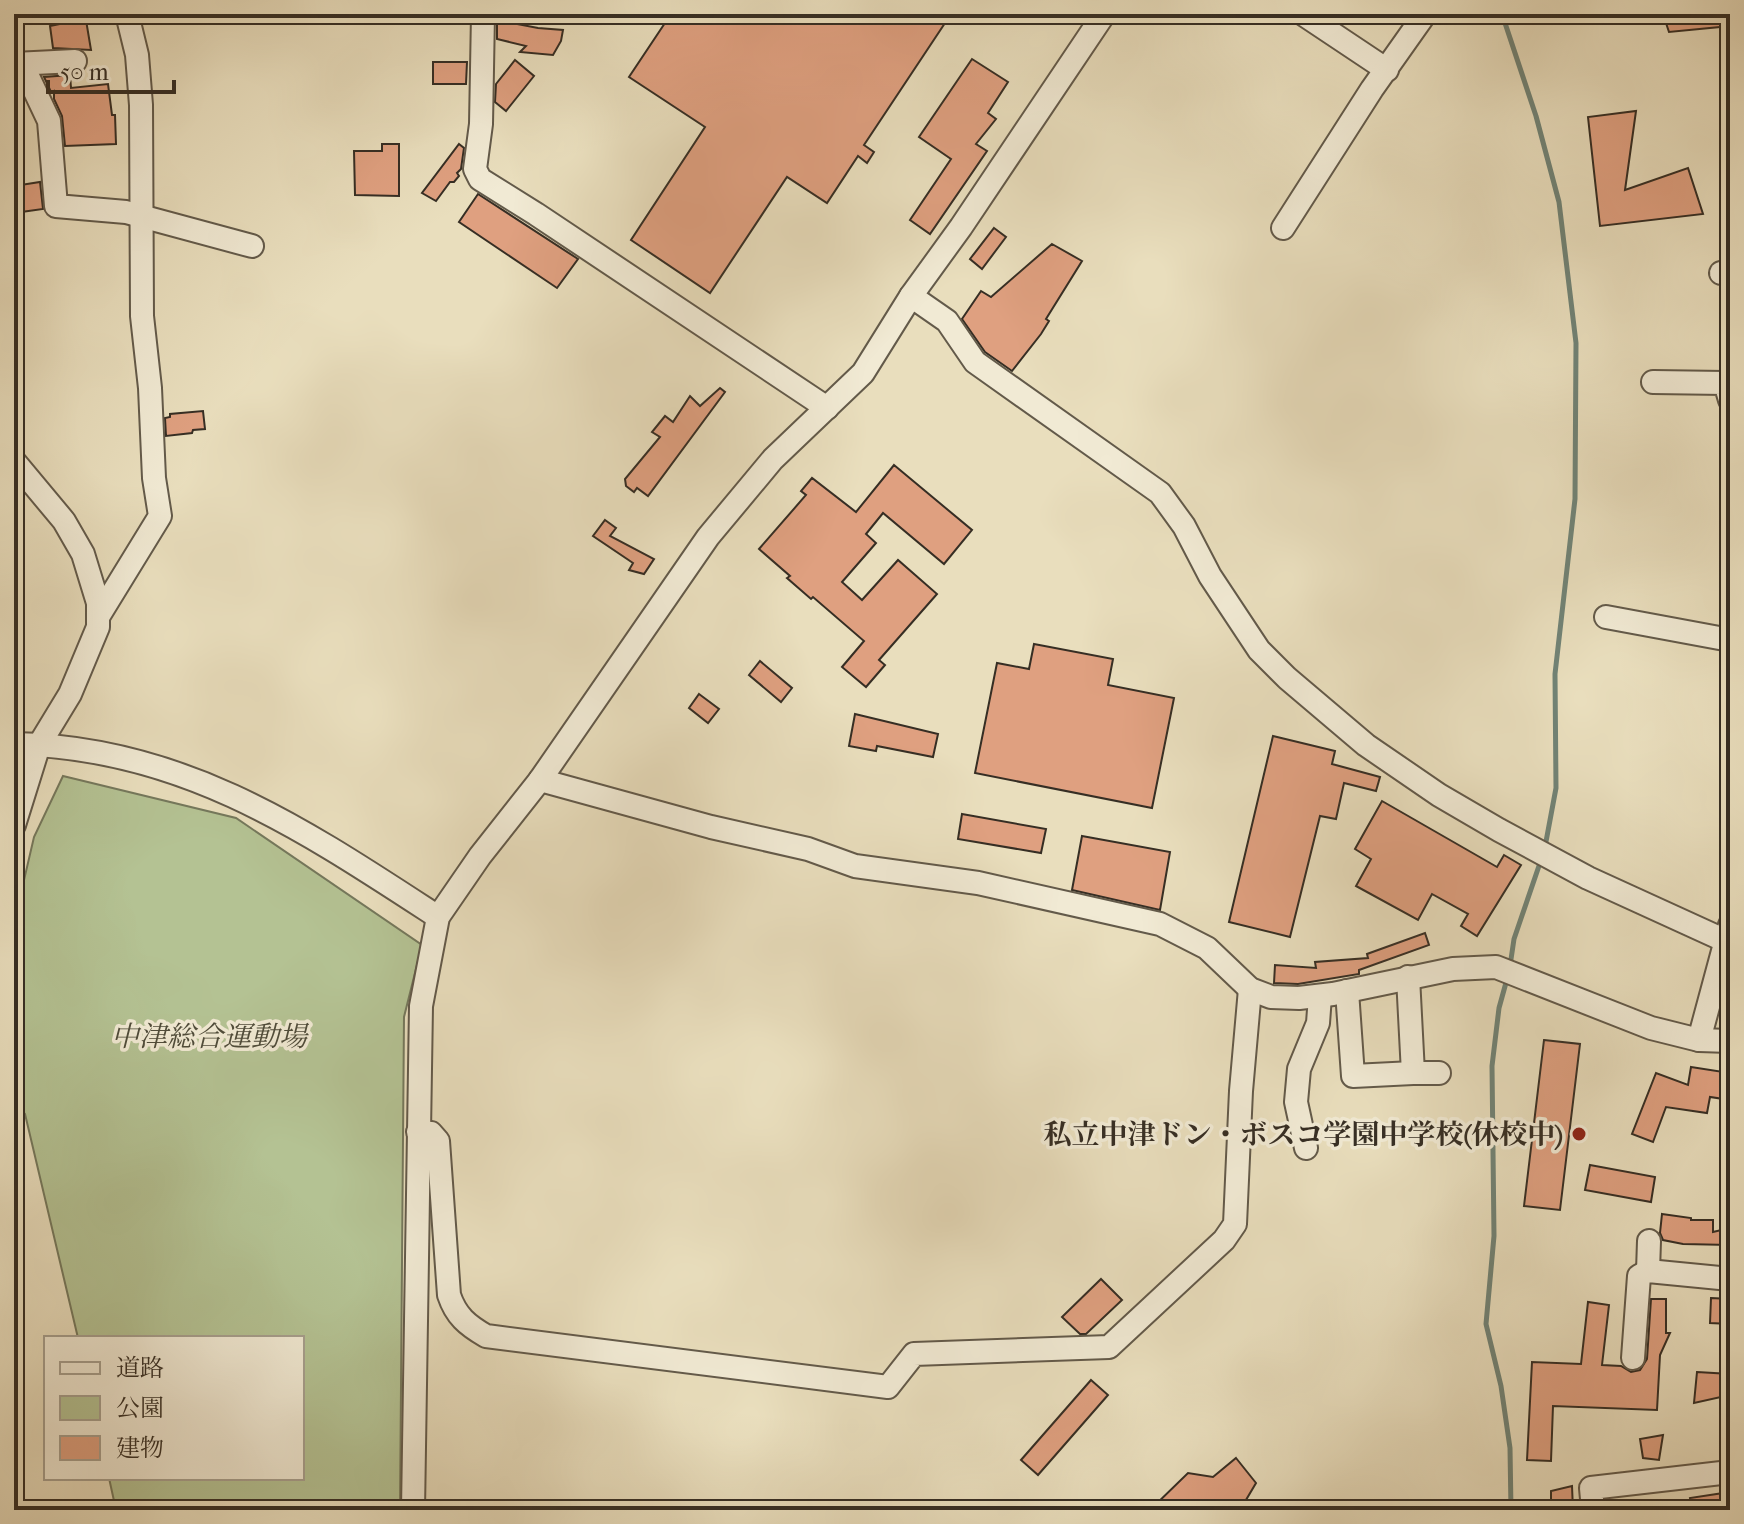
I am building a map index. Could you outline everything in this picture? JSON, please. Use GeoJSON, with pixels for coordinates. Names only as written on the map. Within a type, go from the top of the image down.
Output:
{"type":"FeatureCollection","features":[{"type":"Feature","properties":{"kind":"street"},"geometry":{"type":"LineString","coordinates":[[98,617],[160,516],[154,478],[150,388],[142,316],[141,105],[137,55],[127,14]]}},
{"type":"Feature","properties":{"kind":"street"},"geometry":{"type":"LineString","coordinates":[[483,14],[481,124],[475,169],[480,179],[827,408]]}},
{"type":"Feature","properties":{"kind":"street"},"geometry":{"type":"LineString","coordinates":[[413,1510],[421,1006],[438,917],[480,856],[540,780],[708,537],[773,459],[863,373],[911,296],[1104,14]]}},
{"type":"Feature","properties":{"kind":"street"},"geometry":{"type":"LineString","coordinates":[[1303,14],[1387,70]]}},
{"type":"Feature","properties":{"kind":"street"},"geometry":{"type":"LineString","coordinates":[[1283,228],[1425,14]]}},
{"type":"Feature","properties":{"kind":"street"},"geometry":{"type":"LineString","coordinates":[[75,61],[18,65],[49,121],[56,206],[142,216],[252,246]]}},
{"type":"Feature","properties":{"kind":"street"},"geometry":{"type":"LineString","coordinates":[[911,296],[947,321],[975,362],[1160,493],[1184,526],[1210,576],[1259,650],[1366,745],[1439,795],[1588,878],[1728,933],[1699,1040]]}},
{"type":"Feature","properties":{"kind":"street"},"geometry":{"type":"LineString","coordinates":[[1653,382],[1725,383],[1730,400]]}},
{"type":"Feature","properties":{"kind":"street"},"geometry":{"type":"LineString","coordinates":[[14,461],[64,521],[83,554],[98,603],[98,627],[70,694],[39,745],[14,825]]}},
{"type":"Feature","properties":{"kind":"street"},"geometry":{"type":"LineString","coordinates":[[1606,617],[1730,640]]}},
{"type":"Feature","properties":{"kind":"street"},"geometry":{"type":"LineString","coordinates":[[14,744],[114,757],[190,776],[266,810],[307,833],[438,917]]}},
{"type":"Feature","properties":{"kind":"street"},"geometry":{"type":"LineString","coordinates":[[540,780],[711,827],[808,849],[855,866],[978,883],[1160,924],[1207,948],[1250,989],[1271,997],[1320,996],[1453,969],[1496,967],[1651,1028],[1699,1040],[1730,1041]]}},
{"type":"Feature","properties":{"kind":"street"},"geometry":{"type":"LineString","coordinates":[[1408,977],[1413,1073]]}},
{"type":"Feature","properties":{"kind":"street"},"geometry":{"type":"LineString","coordinates":[[418,1132],[431,1133],[438,1141],[449,1295],[455,1312],[467,1325],[486,1336],[888,1387],[914,1354],[1109,1347],[1224,1240],[1235,1224],[1241,1091],[1250,989]]}},
{"type":"Feature","properties":{"kind":"street"},"geometry":{"type":"LineString","coordinates":[[1347,991],[1353,1076],[1439,1073]]}},
{"type":"Feature","properties":{"kind":"street"},"geometry":{"type":"LineString","coordinates":[[1306,1148],[1296,1102],[1299,1069],[1318,1023],[1320,996]]}},
{"type":"Feature","properties":{"kind":"street"},"geometry":{"type":"LineString","coordinates":[[1648,1271],[1649,1241]]}},
{"type":"Feature","properties":{"kind":"street"},"geometry":{"type":"LineString","coordinates":[[1633,1358],[1639,1276],[1648,1271],[1730,1279]]}},
{"type":"Feature","properties":{"kind":"street"},"geometry":{"type":"LineString","coordinates":[[1593,1510],[1591,1488],[1730,1472]]}},
{"type":"Feature","properties":{"kind":"green space","name":"中津総合運動場"},"geometry":{"type":"Polygon","coordinates":[[[63,776],[236,818],[422,945],[404,1017],[400,1510],[116,1510],[109,1480],[304,1480],[304,1336],[78,1336],[25,1114],[14,1102],[14,923],[34,837],[63,776]]]}},
{"type":"Feature","properties":{"kind":"building"},"geometry":{"type":"Polygon","coordinates":[[[58,14],[85,14],[91,50],[53,48],[50,26],[60,24],[58,14]]]}},
{"type":"Feature","properties":{"kind":"building"},"geometry":{"type":"Polygon","coordinates":[[[671,14],[951,14],[864,145],[874,152],[867,163],[858,156],[827,203],[787,177],[710,293],[631,240],[705,127],[629,77],[671,14]]]}},
{"type":"Feature","properties":{"kind":"building"},"geometry":{"type":"Polygon","coordinates":[[[1663,14],[1730,14],[1730,26],[1669,32],[1663,14]]]}},
{"type":"Feature","properties":{"kind":"building"},"geometry":{"type":"Polygon","coordinates":[[[497,20],[563,30],[561,41],[553,55],[520,52],[526,46],[497,39],[497,20]]]}},
{"type":"Feature","properties":{"kind":"building"},"geometry":{"type":"Polygon","coordinates":[[[972,59],[1008,82],[988,113],[996,119],[976,144],[987,151],[930,234],[910,220],[951,159],[919,137],[972,59]]]}},
{"type":"Feature","properties":{"kind":"building"},"geometry":{"type":"Polygon","coordinates":[[[515,60],[534,76],[506,111],[495,102],[496,84],[515,60]]]}},
{"type":"Feature","properties":{"kind":"building"},"geometry":{"type":"Polygon","coordinates":[[[433,62],[467,62],[466,84],[433,84],[433,62]]]}},
{"type":"Feature","properties":{"kind":"building"},"geometry":{"type":"Polygon","coordinates":[[[70,75],[71,88],[108,84],[112,115],[115,115],[116,144],[65,146],[62,116],[54,99],[54,91],[51,92],[44,77],[70,75]]]}},
{"type":"Feature","properties":{"kind":"building"},"geometry":{"type":"Polygon","coordinates":[[[1636,111],[1625,190],[1688,168],[1703,214],[1600,226],[1588,117],[1636,111]]]}},
{"type":"Feature","properties":{"kind":"building"},"geometry":{"type":"Polygon","coordinates":[[[382,144],[399,144],[399,196],[355,195],[354,151],[382,151],[382,144]]]}},
{"type":"Feature","properties":{"kind":"building"},"geometry":{"type":"Polygon","coordinates":[[[459,144],[464,148],[461,169],[457,173],[459,176],[450,182],[436,201],[422,193],[459,144]]]}},
{"type":"Feature","properties":{"kind":"building"},"geometry":{"type":"Polygon","coordinates":[[[40,182],[43,209],[14,213],[14,186],[40,182]]]}},
{"type":"Feature","properties":{"kind":"building"},"geometry":{"type":"Polygon","coordinates":[[[478,194],[578,259],[557,288],[459,222],[478,194]]]}},
{"type":"Feature","properties":{"kind":"building"},"geometry":{"type":"Polygon","coordinates":[[[994,228],[1006,237],[982,269],[970,259],[994,228]]]}},
{"type":"Feature","properties":{"kind":"building"},"geometry":{"type":"Polygon","coordinates":[[[1052,244],[1082,261],[1046,319],[1049,321],[1041,334],[1012,371],[985,352],[962,319],[981,291],[991,297],[1052,244]]]}},
{"type":"Feature","properties":{"kind":"building"},"geometry":{"type":"Polygon","coordinates":[[[720,388],[725,392],[648,496],[637,488],[634,492],[626,486],[625,479],[660,437],[652,432],[665,416],[673,422],[690,396],[700,406],[720,388]]]}},
{"type":"Feature","properties":{"kind":"building"},"geometry":{"type":"Polygon","coordinates":[[[203,411],[205,429],[166,436],[165,418],[170,414],[203,411]]]}},
{"type":"Feature","properties":{"kind":"building"},"geometry":{"type":"Polygon","coordinates":[[[894,465],[972,530],[944,564],[883,513],[866,534],[876,543],[842,582],[862,600],[898,560],[937,594],[879,660],[885,665],[866,687],[842,667],[864,641],[787,578],[790,576],[759,549],[806,495],[801,491],[812,478],[856,512],[894,465]]]}},
{"type":"Feature","properties":{"kind":"building"},"geometry":{"type":"Polygon","coordinates":[[[605,520],[616,528],[610,536],[654,559],[644,574],[629,570],[633,563],[593,536],[605,520]]]}},
{"type":"Feature","properties":{"kind":"building"},"geometry":{"type":"Polygon","coordinates":[[[1034,644],[1113,659],[1108,685],[1174,698],[1152,808],[975,773],[997,663],[1029,669],[1034,644]]]}},
{"type":"Feature","properties":{"kind":"building"},"geometry":{"type":"Polygon","coordinates":[[[760,661],[792,688],[781,702],[749,675],[760,661]]]}},
{"type":"Feature","properties":{"kind":"building"},"geometry":{"type":"Polygon","coordinates":[[[699,694],[719,709],[708,723],[689,708],[699,694]]]}},
{"type":"Feature","properties":{"kind":"building"},"geometry":{"type":"Polygon","coordinates":[[[855,714],[938,734],[933,757],[877,746],[876,751],[849,746],[855,714]]]}},
{"type":"Feature","properties":{"kind":"building"},"geometry":{"type":"Polygon","coordinates":[[[1273,736],[1335,751],[1332,764],[1380,777],[1376,791],[1344,783],[1336,819],[1320,816],[1290,937],[1229,922],[1273,736]]]}},
{"type":"Feature","properties":{"kind":"building"},"geometry":{"type":"Polygon","coordinates":[[[1382,801],[1497,867],[1504,855],[1521,865],[1477,936],[1461,926],[1468,914],[1432,894],[1418,920],[1356,886],[1371,859],[1355,849],[1382,801]]]}},
{"type":"Feature","properties":{"kind":"building"},"geometry":{"type":"Polygon","coordinates":[[[962,814],[1046,829],[1041,853],[958,839],[962,814]]]}},
{"type":"Feature","properties":{"kind":"building"},"geometry":{"type":"Polygon","coordinates":[[[1082,836],[1170,852],[1160,910],[1072,890],[1082,836]]]}},
{"type":"Feature","properties":{"kind":"building"},"geometry":{"type":"Polygon","coordinates":[[[1425,933],[1429,945],[1359,970],[1359,974],[1298,984],[1274,983],[1275,965],[1316,968],[1315,962],[1368,958],[1367,954],[1425,933]]]}},
{"type":"Feature","properties":{"kind":"building"},"geometry":{"type":"Polygon","coordinates":[[[1544,1040],[1580,1044],[1560,1210],[1524,1206],[1544,1040]]]}},
{"type":"Feature","properties":{"kind":"building"},"geometry":{"type":"Polygon","coordinates":[[[1691,1067],[1730,1073],[1730,1100],[1710,1097],[1707,1113],[1666,1107],[1653,1142],[1632,1134],[1656,1073],[1688,1085],[1691,1067]]]}},
{"type":"Feature","properties":{"kind":"building"},"geometry":{"type":"Polygon","coordinates":[[[1590,1165],[1655,1177],[1651,1202],[1585,1190],[1590,1165]]]}},
{"type":"Feature","properties":{"kind":"building"},"geometry":{"type":"Polygon","coordinates":[[[1662,1214],[1691,1220],[1713,1220],[1713,1232],[1730,1228],[1730,1245],[1683,1244],[1663,1240],[1660,1233],[1662,1214]]]}},
{"type":"Feature","properties":{"kind":"building"},"geometry":{"type":"Polygon","coordinates":[[[1101,1279],[1122,1300],[1086,1334],[1080,1334],[1062,1317],[1101,1279]]]}},
{"type":"Feature","properties":{"kind":"building"},"geometry":{"type":"Polygon","coordinates":[[[1711,1298],[1730,1299],[1730,1324],[1710,1323],[1711,1298]]]}},
{"type":"Feature","properties":{"kind":"building"},"geometry":{"type":"Polygon","coordinates":[[[1651,1299],[1666,1299],[1666,1333],[1670,1333],[1660,1355],[1657,1410],[1553,1406],[1551,1461],[1527,1460],[1532,1362],[1581,1364],[1588,1302],[1609,1305],[1602,1365],[1621,1366],[1631,1372],[1640,1370],[1647,1359],[1651,1299]]]}},
{"type":"Feature","properties":{"kind":"building"},"geometry":{"type":"Polygon","coordinates":[[[1697,1372],[1730,1374],[1730,1395],[1694,1403],[1697,1372]]]}},
{"type":"Feature","properties":{"kind":"building"},"geometry":{"type":"Polygon","coordinates":[[[1091,1380],[1108,1395],[1038,1475],[1021,1460],[1091,1380]]]}},
{"type":"Feature","properties":{"kind":"building"},"geometry":{"type":"Polygon","coordinates":[[[1663,1435],[1659,1460],[1643,1458],[1640,1439],[1663,1435]]]}},
{"type":"Feature","properties":{"kind":"building"},"geometry":{"type":"Polygon","coordinates":[[[1236,1458],[1256,1483],[1246,1500],[1263,1510],[1150,1510],[1188,1473],[1213,1477],[1236,1458]]]}},
{"type":"Feature","properties":{"kind":"building"},"geometry":{"type":"Polygon","coordinates":[[[1572,1486],[1573,1510],[1551,1510],[1551,1491],[1572,1486]]]}},
{"type":"Feature","properties":{"kind":"building"},"geometry":{"type":"Polygon","coordinates":[[[1730,1492],[1730,1510],[1692,1510],[1690,1498],[1730,1492]]]}},
{"type":"Feature","properties":{"kind":"waterway"},"geometry":{"type":"LineString","coordinates":[[1502,14],[1536,116],[1559,202],[1576,343],[1575,499],[1555,674],[1556,788],[1545,847]]}},
{"type":"Feature","properties":{"kind":"waterway"},"geometry":{"type":"LineString","coordinates":[[1510,966],[1514,939],[1541,860]]}},
{"type":"Feature","properties":{"kind":"waterway"},"geometry":{"type":"LineString","coordinates":[[1507,979],[1499,1008],[1492,1066],[1494,1236],[1486,1324],[1501,1386],[1510,1448],[1511,1510]]}},
{"type":"Feature","properties":{"kind":"place","name":"私立中津ドン・ボスコ学園中学校(休校中)"},"geometry":{"type":"Point","coordinates":[1579,1134]}}]}
